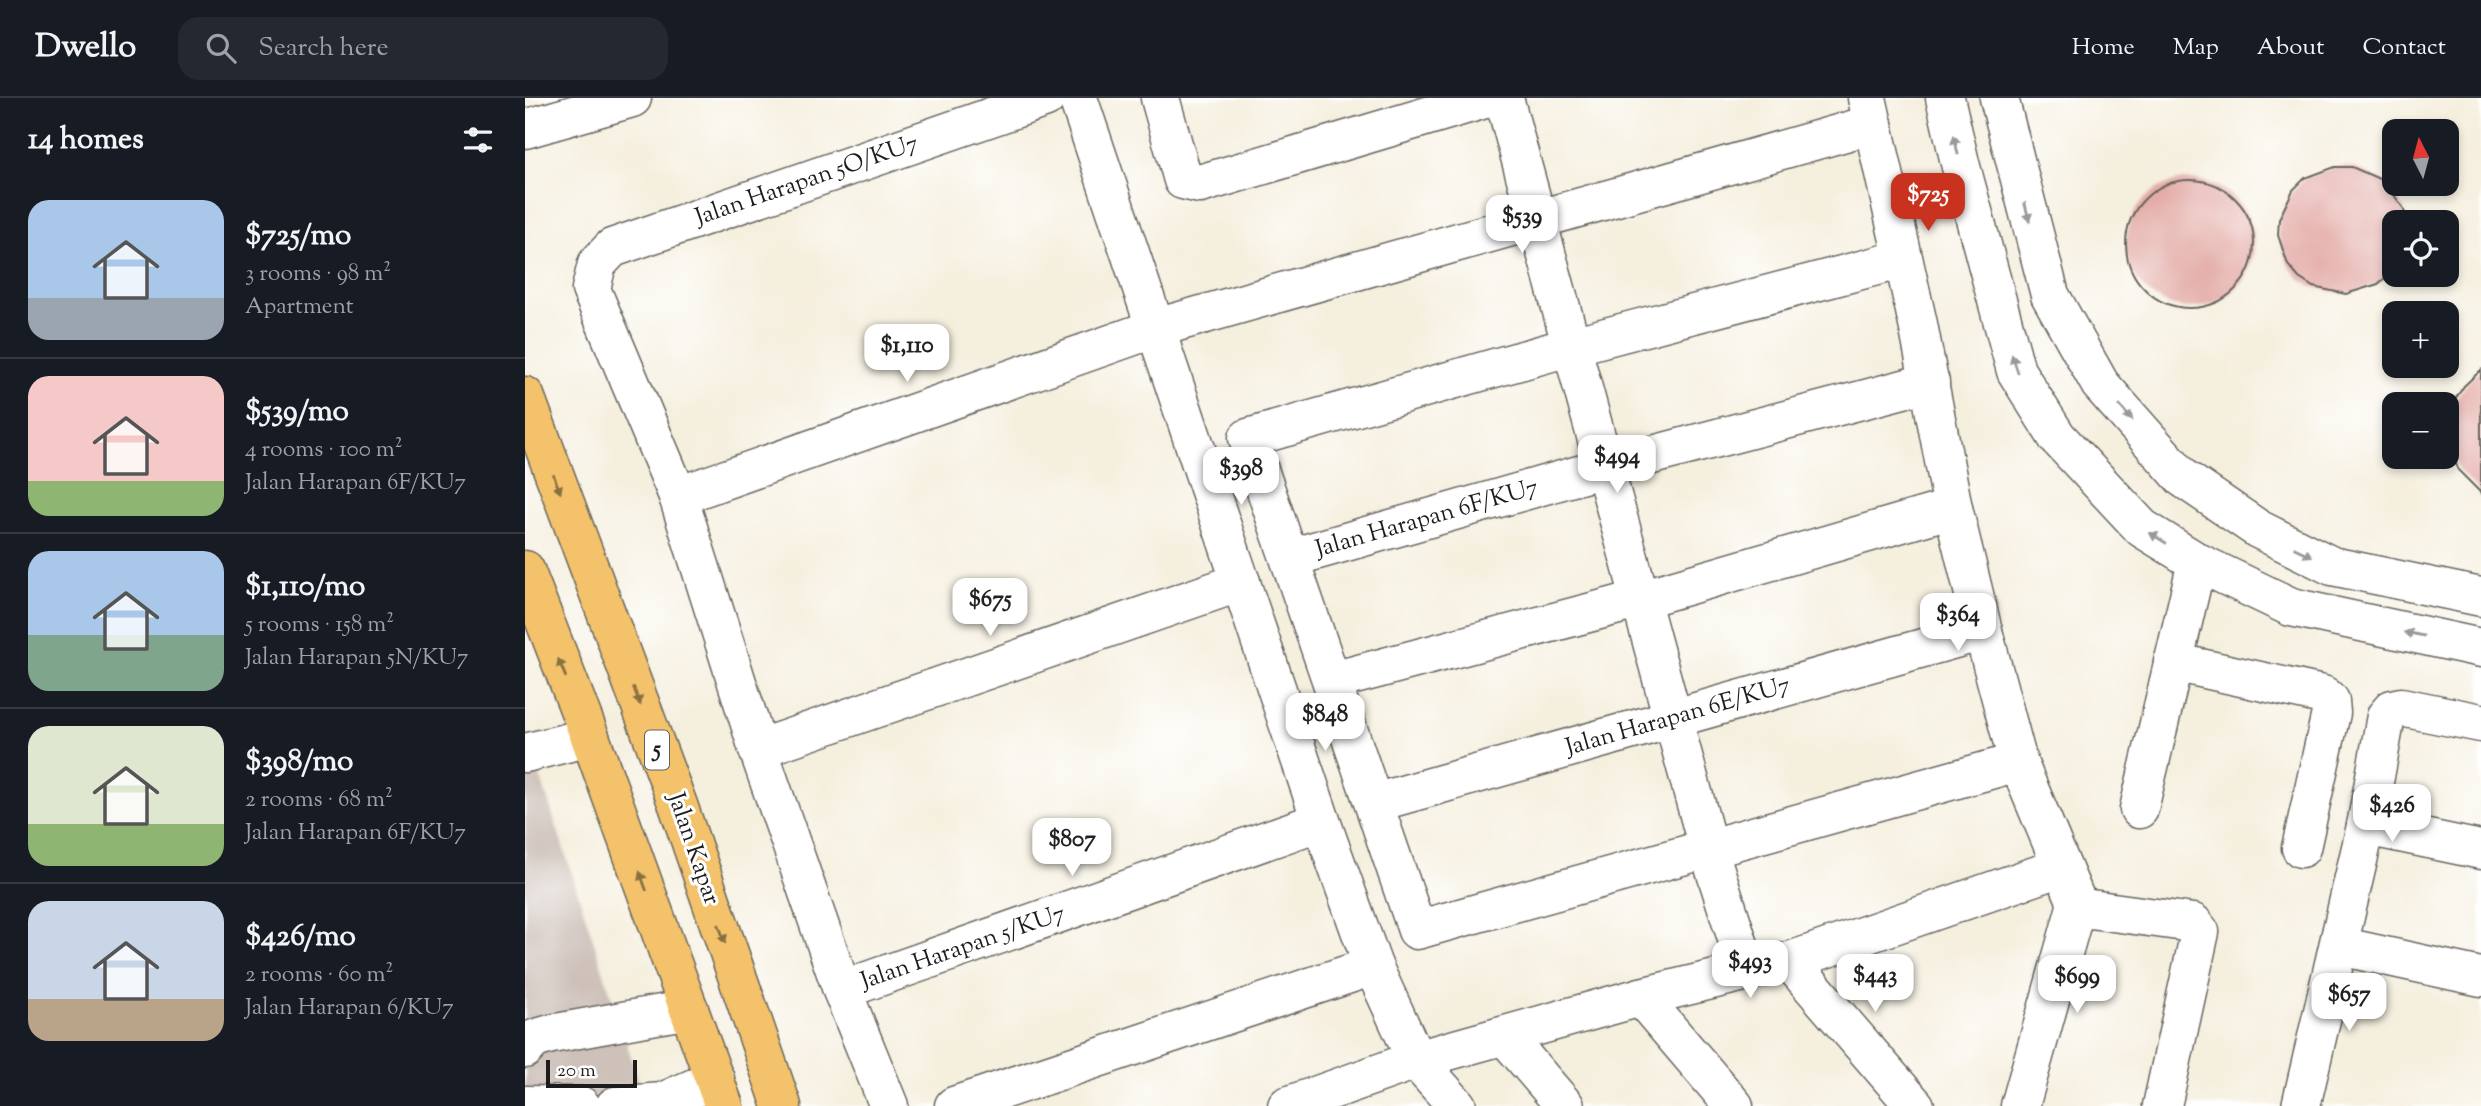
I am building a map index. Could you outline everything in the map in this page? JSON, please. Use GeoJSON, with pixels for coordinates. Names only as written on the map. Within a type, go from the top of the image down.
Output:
{"type":"FeatureCollection","features":[{"type":"Feature","properties":{"kind":"highway","name":"Jalan Kapar"},"geometry":{"type":"LineString","coordinates":[[525,397],[678,806],[782,1106]]}},
{"type":"Feature","properties":{"kind":"highway"},"geometry":{"type":"LineString","coordinates":[[525,570],[534,625],[590,737],[720,1093]]}},
{"type":"Feature","properties":{"kind":"street"},"geometry":{"type":"LineString","coordinates":[[525,129],[632,98]]}},
{"type":"Feature","properties":{"kind":"street","name":"Jalan Harapan 5O/KU7"},"geometry":{"type":"LineString","coordinates":[[678,496],[591,289],[597,264],[612,248],[1046,98]]}},
{"type":"Feature","properties":{"kind":"street"},"geometry":{"type":"LineString","coordinates":[[1078,98],[1321,821],[1373,966],[1416,1060],[1457,1106]]}},
{"type":"Feature","properties":{"kind":"street"},"geometry":{"type":"LineString","coordinates":[[1160,98],[1183,180],[1200,184],[1488,98]]}},
{"type":"Feature","properties":{"kind":"street"},"geometry":{"type":"LineString","coordinates":[[1504,98],[1607,467],[1708,848],[1747,970]]}},
{"type":"Feature","properties":{"kind":"street"},"geometry":{"type":"LineString","coordinates":[[1945,98],[2016,371],[2057,436],[2142,528],[2197,562],[2291,607],[2481,648]]}},
{"type":"Feature","properties":{"kind":"street"},"geometry":{"type":"LineString","coordinates":[[1999,98],[2050,295],[2099,384],[2183,478],[2258,530],[2332,566],[2481,597]]}},
{"type":"Feature","properties":{"kind":"street"},"geometry":{"type":"LineString","coordinates":[[889,1106],[842,990],[758,749],[678,496],[1156,328],[1536,220],[1870,111],[1930,382],[1953,508],[1983,631],[2018,762],[2073,890],[2076,907],[2020,1106]]}},
{"type":"Feature","properties":{"kind":"street"},"geometry":{"type":"LineString","coordinates":[[1903,259],[1572,346],[1248,438],[1417,930],[2018,762]]}},
{"type":"Feature","properties":{"kind":"street","name":"Jalan Harapan 6F/KU7"},"geometry":{"type":"LineString","coordinates":[[1290,558],[1607,467],[1930,382]]}},
{"type":"Feature","properties":{"kind":"street"},"geometry":{"type":"LineString","coordinates":[[1332,681],[1641,599],[1953,508]]}},
{"type":"Feature","properties":{"kind":"street"},"geometry":{"type":"LineString","coordinates":[[2139,809],[2197,562]]}},
{"type":"Feature","properties":{"kind":"street"},"geometry":{"type":"LineString","coordinates":[[758,749],[1241,582]]}},
{"type":"Feature","properties":{"kind":"street","name":"Jalan Harapan 6E/KU7"},"geometry":{"type":"LineString","coordinates":[[1374,803],[1983,631]]}},
{"type":"Feature","properties":{"kind":"street"},"geometry":{"type":"LineString","coordinates":[[2173,662],[2323,695],[2329,701],[2331,713],[2301,848]]}},
{"type":"Feature","properties":{"kind":"street"},"geometry":{"type":"LineString","coordinates":[[2301,1106],[2366,826],[2386,716],[2392,709],[2401,707],[2481,723]]}},
{"type":"Feature","properties":{"kind":"street"},"geometry":{"type":"LineString","coordinates":[[525,753],[590,737]]}},
{"type":"Feature","properties":{"kind":"street","name":"Jalan Harapan 5/KU7"},"geometry":{"type":"LineString","coordinates":[[842,990],[1321,821]]}},
{"type":"Feature","properties":{"kind":"street"},"geometry":{"type":"LineString","coordinates":[[2366,826],[2481,850]]}},
{"type":"Feature","properties":{"kind":"street"},"geometry":{"type":"LineString","coordinates":[[1287,1106],[1416,1060],[1641,997],[1790,961],[2061,867]]}},
{"type":"Feature","properties":{"kind":"street"},"geometry":{"type":"LineString","coordinates":[[2076,907],[2193,923],[2198,926],[2200,932],[2162,1106]]}},
{"type":"Feature","properties":{"kind":"street"},"geometry":{"type":"LineString","coordinates":[[2339,946],[2481,977]]}},
{"type":"Feature","properties":{"kind":"street"},"geometry":{"type":"LineString","coordinates":[[1790,961],[1915,1106]]}},
{"type":"Feature","properties":{"kind":"street"},"geometry":{"type":"LineString","coordinates":[[954,1106],[1373,966]]}},
{"type":"Feature","properties":{"kind":"street"},"geometry":{"type":"LineString","coordinates":[[1641,997],[1734,1106]]}},
{"type":"Feature","properties":{"kind":"street"},"geometry":{"type":"LineString","coordinates":[[525,1049],[534,1039],[551,1034],[689,1009]]}},
{"type":"Feature","properties":{"kind":"street"},"geometry":{"type":"LineString","coordinates":[[1505,1036],[1565,1106]]}},
{"type":"Feature","properties":{"kind":"street"},"geometry":{"type":"LineString","coordinates":[[615,1106],[720,1093]]}},
{"type":"Feature","properties":{"kind":"street"},"geometry":{"type":"LineString","coordinates":[[527,1100],[581,1106]]}},
{"type":"Feature","properties":{"kind":"shaded area"},"geometry":{"type":"Polygon","coordinates":[[[525,729],[647,1106],[525,1106],[525,729]]]}},
{"type":"Feature","properties":{"kind":"building"},"geometry":{"type":"Polygon","coordinates":[[[2335,167],[2352,167],[2382,180],[2382,196],[2395,196],[2404,209],[2382,210],[2382,281],[2378,284],[2346,294],[2313,287],[2299,278],[2288,265],[2278,235],[2279,219],[2293,190],[2305,178],[2335,167]]]}},
{"type":"Feature","properties":{"kind":"building"},"geometry":{"type":"Polygon","coordinates":[[[2190,180],[2214,185],[2235,199],[2249,220],[2254,244],[2249,268],[2235,289],[2214,303],[2190,308],[2166,303],[2145,289],[2131,268],[2126,244],[2131,220],[2145,199],[2166,185],[2190,180]]]}},
{"type":"Feature","properties":{"kind":"building"},"geometry":{"type":"Polygon","coordinates":[[[2481,370],[2481,493],[2458,469],[2459,394],[2481,370]]]}}]}
